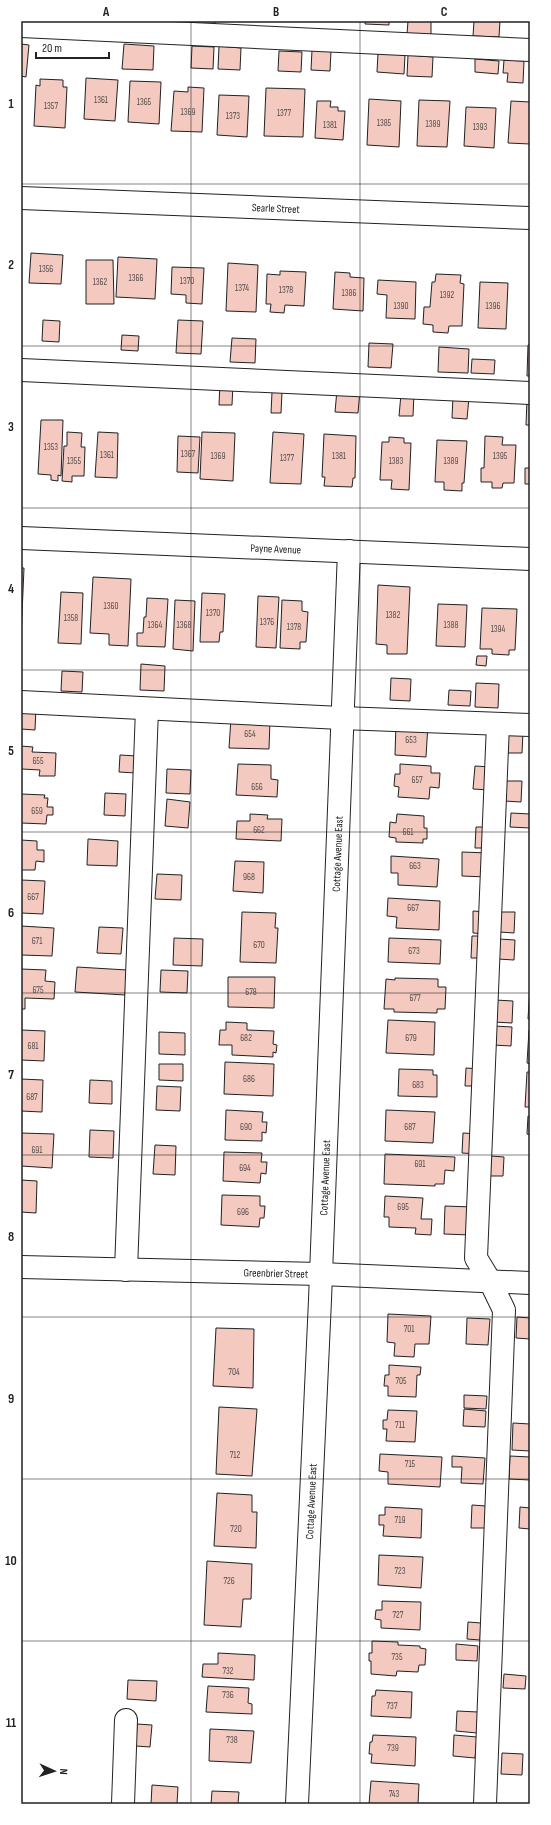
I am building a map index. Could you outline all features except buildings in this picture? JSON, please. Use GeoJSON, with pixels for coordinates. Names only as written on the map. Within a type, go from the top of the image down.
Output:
{"type":"FeatureCollection","features":[{"type":"Feature","properties":{"kind":"street"},"geometry":{"type":"LineString","coordinates":[[21,26],[530,50]]}},
{"type":"Feature","properties":{"kind":"street","name":"Searle Street"},"geometry":{"type":"LineString","coordinates":[[21,198],[530,218]]}},
{"type":"Feature","properties":{"kind":"street"},"geometry":{"type":"LineString","coordinates":[[21,370],[530,393]]}},
{"type":"Feature","properties":{"kind":"street","name":"Payne Avenue"},"geometry":{"type":"LineString","coordinates":[[21,538],[530,559]]}},
{"type":"Feature","properties":{"kind":"street","name":"Cottage Avenue East"},"geometry":{"type":"LineString","coordinates":[[297,1804],[321,1274],[341,718],[349,551]]}},
{"type":"Feature","properties":{"kind":"street"},"geometry":{"type":"LineString","coordinates":[[21,702],[341,718],[530,725]]}},
{"type":"Feature","properties":{"kind":"street"},"geometry":{"type":"LineString","coordinates":[[126,1270],[147,709]]}},
{"type":"Feature","properties":{"kind":"street"},"geometry":{"type":"LineString","coordinates":[[485,1804],[504,1310],[490,1281],[476,1258],[498,724]]}},
{"type":"Feature","properties":{"kind":"street","name":"Greenbrier Street"},"geometry":{"type":"LineString","coordinates":[[21,1266],[321,1274],[530,1283]]}},
{"type":"Feature","properties":{"kind":"street"},"geometry":{"type":"LineString","coordinates":[[123,1804],[126,1720]]}}]}
